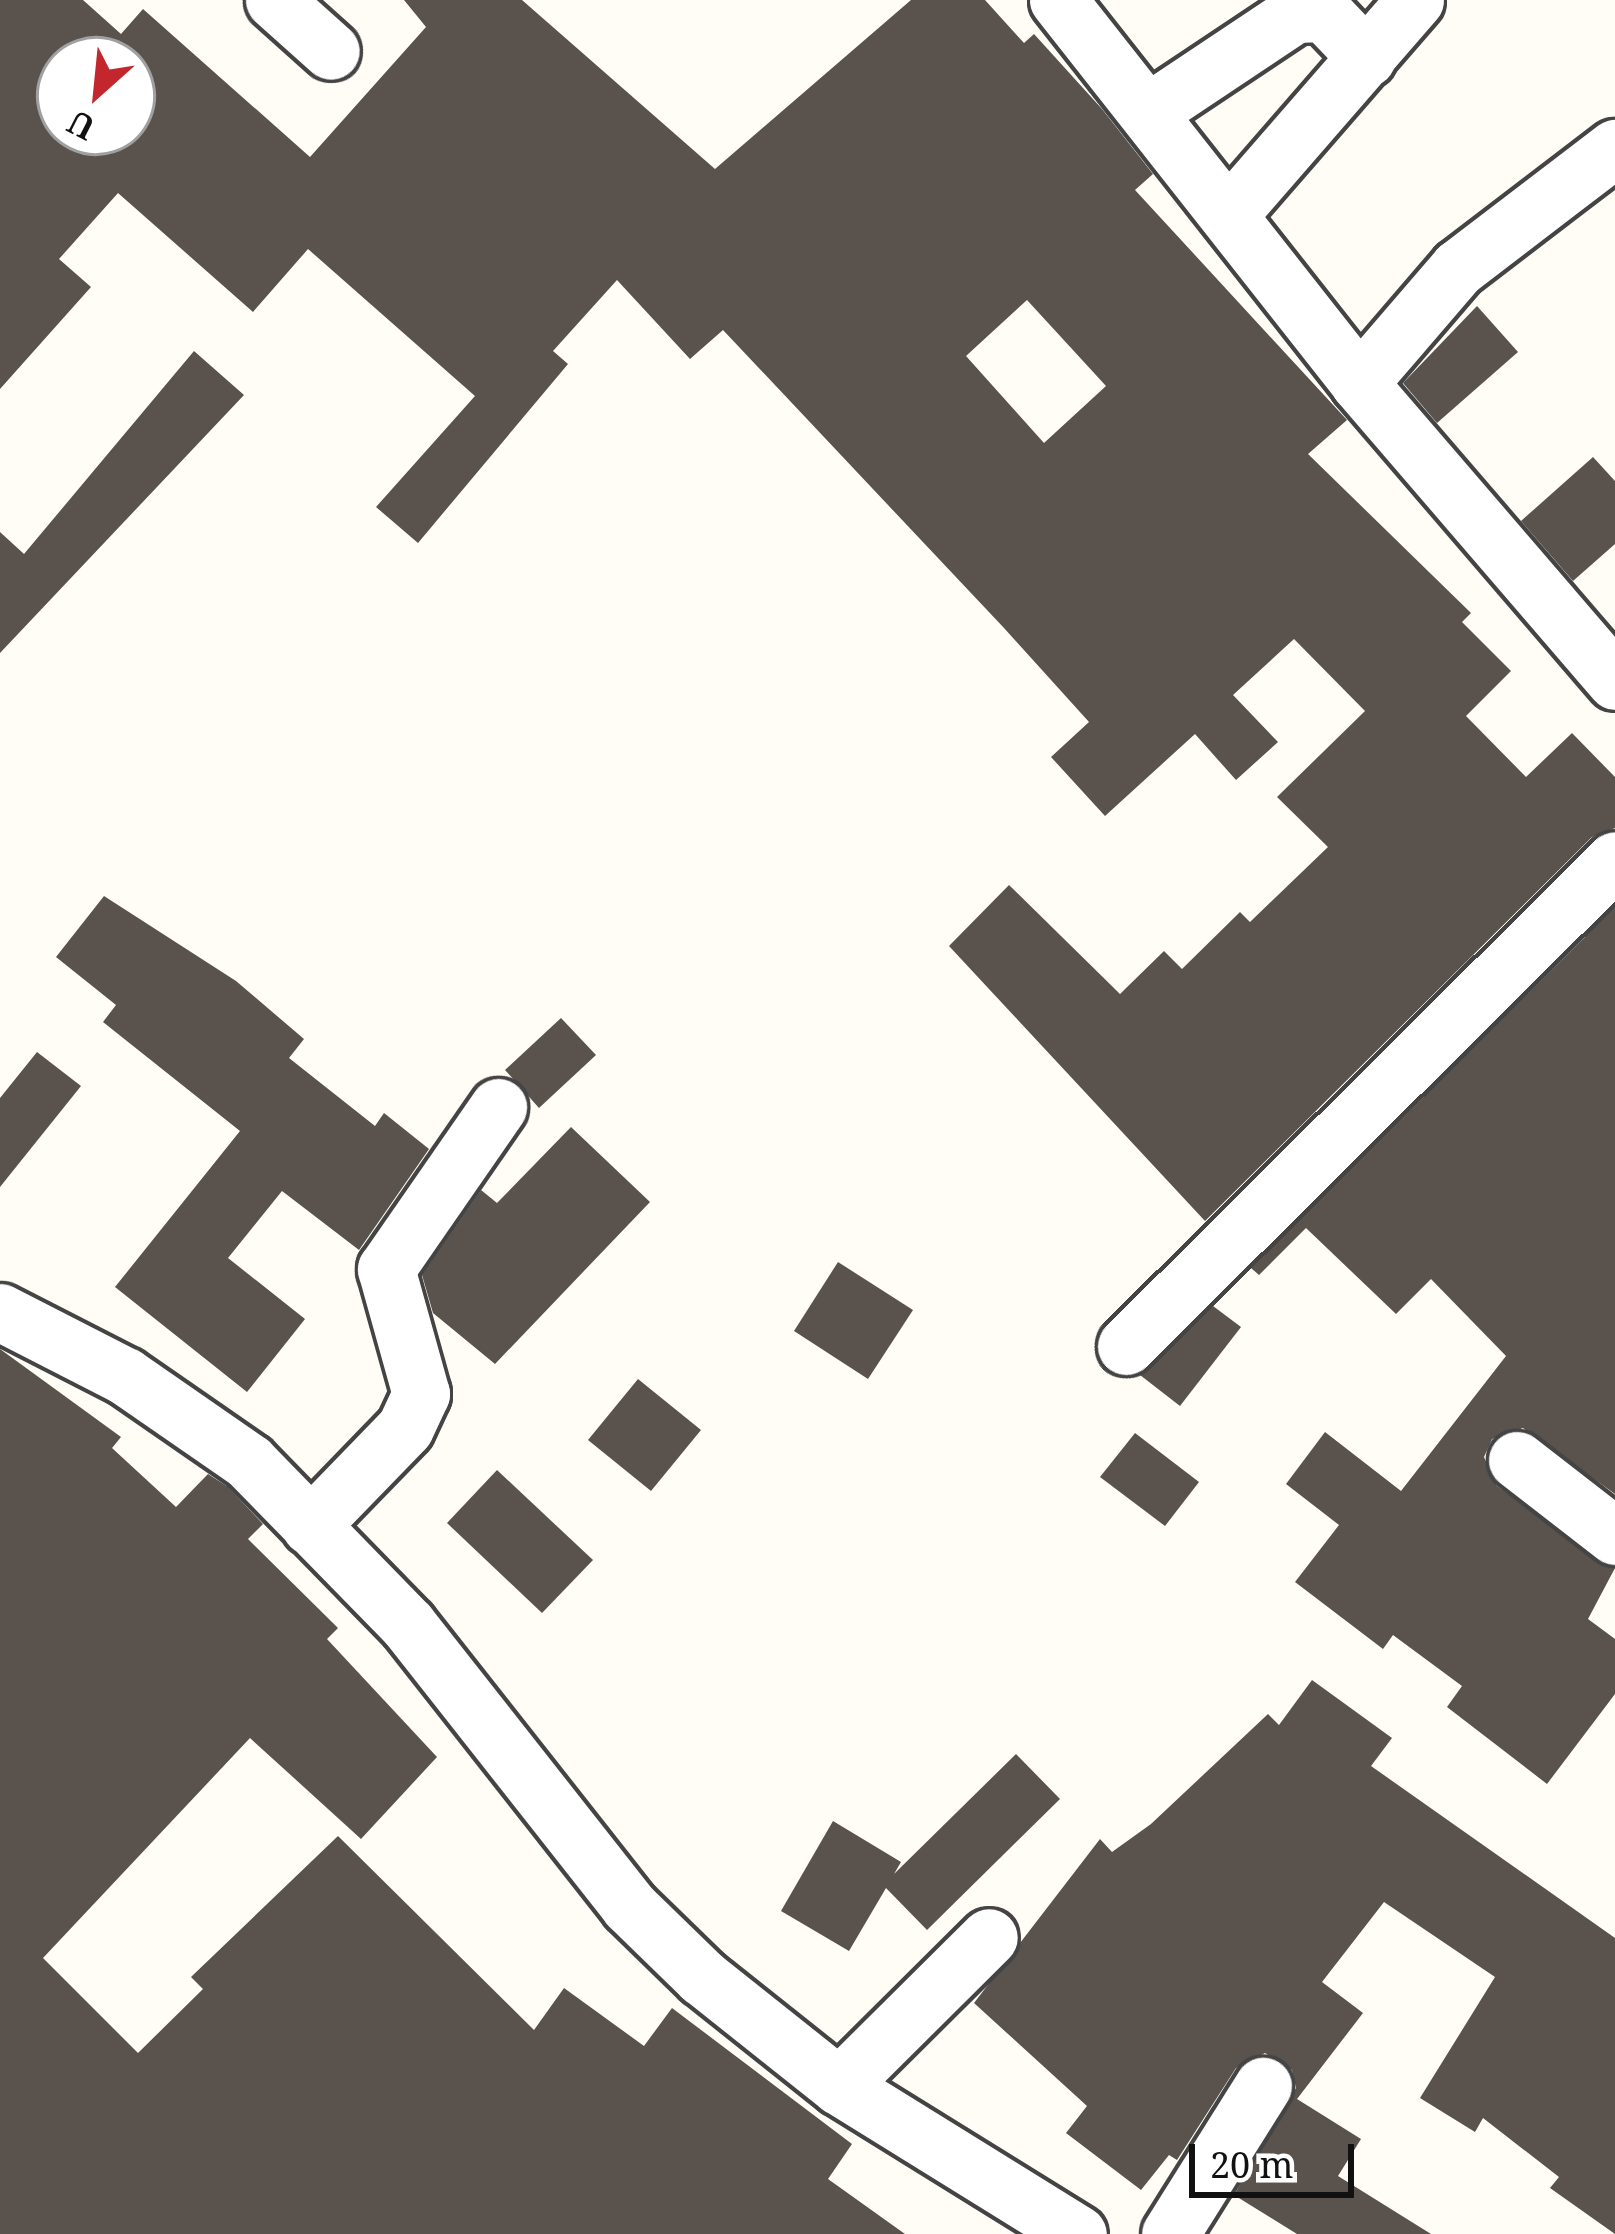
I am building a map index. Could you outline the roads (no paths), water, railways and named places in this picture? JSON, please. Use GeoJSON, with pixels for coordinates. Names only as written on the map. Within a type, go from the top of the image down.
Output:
{"type":"FeatureCollection","features":[{"type":"Feature","properties":{"kind":"street"},"geometry":{"type":"LineString","coordinates":[[274,0],[331,52]]}},
{"type":"Feature","properties":{"kind":"street"},"geometry":{"type":"LineString","coordinates":[[1058,0],[1358,383],[1615,681]]}},
{"type":"Feature","properties":{"kind":"street"},"geometry":{"type":"LineString","coordinates":[[1230,214],[1415,0]]}},
{"type":"Feature","properties":{"kind":"street"},"geometry":{"type":"LineString","coordinates":[[1148,112],[1295,7],[1324,13],[1367,58]]}},
{"type":"Feature","properties":{"kind":"street"},"geometry":{"type":"LineString","coordinates":[[1358,383],[1458,268],[1615,148]]}},
{"type":"Feature","properties":{"kind":"street"},"geometry":{"type":"LineString","coordinates":[[1126,1346],[1615,860]]}},
{"type":"Feature","properties":{"kind":"street"},"geometry":{"type":"LineString","coordinates":[[330,1506],[421,1394],[386,1269],[498,1107]]}},
{"type":"Feature","properties":{"kind":"street"},"geometry":{"type":"LineString","coordinates":[[0,1312],[125,1376],[249,1462],[330,1506],[408,1625],[629,1906],[839,2086],[1078,2234]]}},
{"type":"Feature","properties":{"kind":"street"},"geometry":{"type":"LineString","coordinates":[[1517,1460],[1615,1536]]}},
{"type":"Feature","properties":{"kind":"street"},"geometry":{"type":"LineString","coordinates":[[839,2086],[989,1937]]}},
{"type":"Feature","properties":{"kind":"street"},"geometry":{"type":"LineString","coordinates":[[1170,2234],[1262,2086]]}}]}
